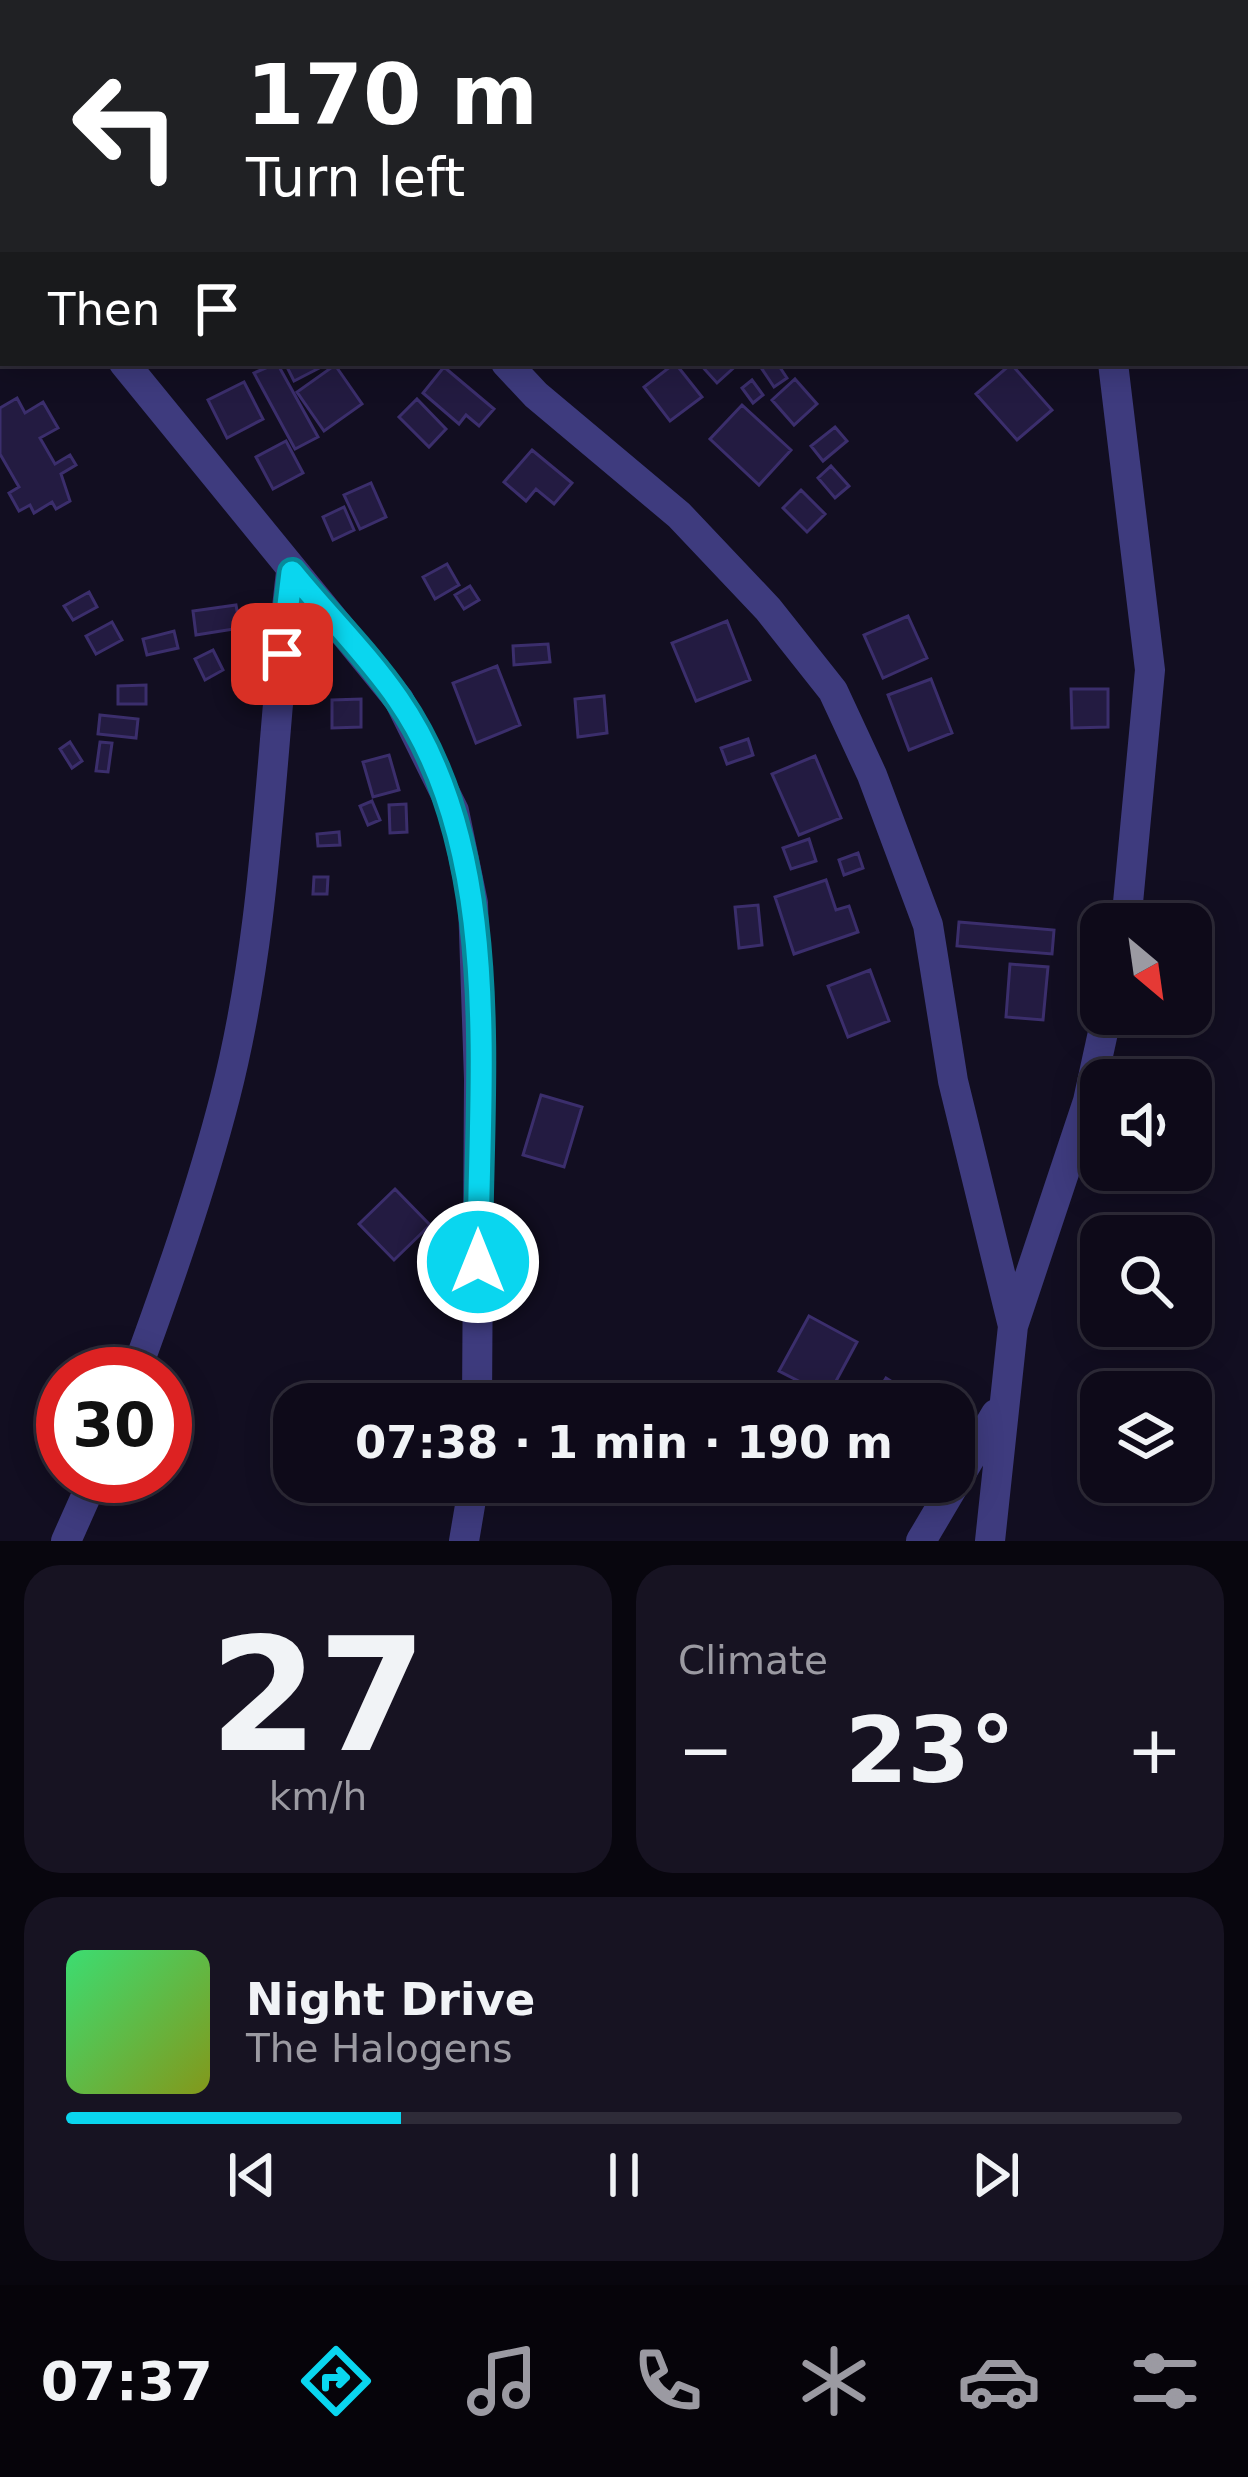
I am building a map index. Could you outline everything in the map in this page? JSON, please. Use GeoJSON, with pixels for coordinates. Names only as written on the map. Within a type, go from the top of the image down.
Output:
{"type":"FeatureCollection","features":[{"type":"Feature","properties":{"kind":"street"},"geometry":{"type":"LineString","coordinates":[[126,366],[399,700],[454,811],[474,925],[477,1383]]}},
{"type":"Feature","properties":{"kind":"street"},"geometry":{"type":"LineString","coordinates":[[509,366],[536,395],[679,514],[768,609],[833,691],[872,776],[928,925],[953,1081],[1013,1326]]}},
{"type":"Feature","properties":{"kind":"street"},"geometry":{"type":"LineString","coordinates":[[1112,366],[1150,670],[1128,903]]}},
{"type":"Feature","properties":{"kind":"street"},"geometry":{"type":"LineString","coordinates":[[144,1347],[226,1094],[263,874],[272,735],[292,572]]}},
{"type":"Feature","properties":{"kind":"street"},"geometry":{"type":"LineString","coordinates":[[990,1541],[1013,1326],[1088,1100],[1102,1035]]}},
{"type":"Feature","properties":{"kind":"street"},"geometry":{"type":"LineString","coordinates":[[921,1541],[1002,1403]]}},
{"type":"Feature","properties":{"kind":"street"},"geometry":{"type":"LineString","coordinates":[[66,1541],[82,1503]]}},
{"type":"Feature","properties":{"kind":"street"},"geometry":{"type":"LineString","coordinates":[[464,1541],[470,1503]]}},
{"type":"Feature","properties":{"kind":"building"},"geometry":{"type":"Polygon","coordinates":[[[279,366],[318,437],[295,449],[254,373],[279,366]]]}},
{"type":"Feature","properties":{"kind":"building"},"geometry":{"type":"Polygon","coordinates":[[[286,366],[323,366],[294,381],[286,366]]]}},
{"type":"Feature","properties":{"kind":"building"},"geometry":{"type":"Polygon","coordinates":[[[336,366],[362,404],[324,431],[297,392],[336,366]]]}},
{"type":"Feature","properties":{"kind":"building"},"geometry":{"type":"Polygon","coordinates":[[[677,366],[702,397],[670,421],[644,387],[677,366]]]}},
{"type":"Feature","properties":{"kind":"building"},"geometry":{"type":"Polygon","coordinates":[[[702,366],[736,366],[717,383],[702,366]]]}},
{"type":"Feature","properties":{"kind":"building"},"geometry":{"type":"Polygon","coordinates":[[[779,366],[787,378],[774,387],[762,369],[779,366]]]}},
{"type":"Feature","properties":{"kind":"building"},"geometry":{"type":"Polygon","coordinates":[[[1013,366],[1052,410],[1017,440],[976,394],[1013,366]]]}},
{"type":"Feature","properties":{"kind":"building"},"geometry":{"type":"Polygon","coordinates":[[[444,367],[494,409],[479,426],[466,415],[459,424],[423,393],[444,367]]]}},
{"type":"Feature","properties":{"kind":"building"},"geometry":{"type":"Polygon","coordinates":[[[795,379],[817,404],[794,425],[772,400],[795,379]]]}},
{"type":"Feature","properties":{"kind":"building"},"geometry":{"type":"Polygon","coordinates":[[[752,380],[763,395],[753,403],[742,388],[752,380]]]}},
{"type":"Feature","properties":{"kind":"building"},"geometry":{"type":"Polygon","coordinates":[[[244,382],[263,419],[227,438],[208,400],[244,382]]]}},
{"type":"Feature","properties":{"kind":"building"},"geometry":{"type":"Polygon","coordinates":[[[17,398],[25,413],[43,402],[58,428],[40,438],[55,464],[70,455],[76,465],[61,474],[70,501],[56,509],[52,502],[34,513],[30,505],[19,511],[9,493],[19,487],[0,454],[0,408],[17,398]]]}},
{"type":"Feature","properties":{"kind":"building"},"geometry":{"type":"Polygon","coordinates":[[[417,399],[446,429],[429,447],[399,417],[417,399]]]}},
{"type":"Feature","properties":{"kind":"building"},"geometry":{"type":"Polygon","coordinates":[[[742,405],[791,450],[759,485],[710,439],[742,405]]]}},
{"type":"Feature","properties":{"kind":"building"},"geometry":{"type":"Polygon","coordinates":[[[835,427],[847,441],[823,461],[811,446],[835,427]]]}},
{"type":"Feature","properties":{"kind":"building"},"geometry":{"type":"Polygon","coordinates":[[[286,441],[303,473],[273,489],[256,457],[286,441]]]}},
{"type":"Feature","properties":{"kind":"building"},"geometry":{"type":"Polygon","coordinates":[[[532,450],[572,483],[554,504],[536,489],[526,501],[504,482],[532,450]]]}},
{"type":"Feature","properties":{"kind":"building"},"geometry":{"type":"Polygon","coordinates":[[[831,466],[849,486],[835,498],[818,478],[831,466]]]}},
{"type":"Feature","properties":{"kind":"building"},"geometry":{"type":"Polygon","coordinates":[[[371,483],[386,517],[360,529],[344,495],[371,483]]]}},
{"type":"Feature","properties":{"kind":"building"},"geometry":{"type":"Polygon","coordinates":[[[801,490],[825,514],[807,532],[783,508],[801,490]]]}},
{"type":"Feature","properties":{"kind":"building"},"geometry":{"type":"Polygon","coordinates":[[[344,507],[354,530],[333,540],[323,517],[344,507]]]}},
{"type":"Feature","properties":{"kind":"building"},"geometry":{"type":"Polygon","coordinates":[[[447,564],[459,585],[435,599],[423,577],[447,564]]]}},
{"type":"Feature","properties":{"kind":"building"},"geometry":{"type":"Polygon","coordinates":[[[470,586],[479,600],[464,609],[455,595],[470,586]]]}},
{"type":"Feature","properties":{"kind":"building"},"geometry":{"type":"Polygon","coordinates":[[[89,592],[97,607],[73,620],[64,606],[89,592]]]}},
{"type":"Feature","properties":{"kind":"building"},"geometry":{"type":"Polygon","coordinates":[[[236,605],[240,628],[196,635],[193,611],[236,605]]]}},
{"type":"Feature","properties":{"kind":"building"},"geometry":{"type":"Polygon","coordinates":[[[908,616],[927,658],[883,678],[864,635],[908,616]]]}},
{"type":"Feature","properties":{"kind":"building"},"geometry":{"type":"Polygon","coordinates":[[[727,621],[750,680],[696,701],[672,643],[727,621]]]}},
{"type":"Feature","properties":{"kind":"building"},"geometry":{"type":"Polygon","coordinates":[[[112,622],[122,640],[96,654],[86,636],[112,622]]]}},
{"type":"Feature","properties":{"kind":"building"},"geometry":{"type":"Polygon","coordinates":[[[174,631],[178,648],[147,655],[143,639],[174,631]]]}},
{"type":"Feature","properties":{"kind":"building"},"geometry":{"type":"Polygon","coordinates":[[[548,644],[550,662],[514,665],[513,646],[548,644]]]}},
{"type":"Feature","properties":{"kind":"building"},"geometry":{"type":"Polygon","coordinates":[[[213,650],[223,670],[205,680],[195,659],[213,650]]]}},
{"type":"Feature","properties":{"kind":"building"},"geometry":{"type":"Polygon","coordinates":[[[497,666],[520,725],[476,743],[453,683],[497,666]]]}},
{"type":"Feature","properties":{"kind":"building"},"geometry":{"type":"Polygon","coordinates":[[[931,679],[952,733],[909,750],[888,695],[931,679]]]}},
{"type":"Feature","properties":{"kind":"building"},"geometry":{"type":"Polygon","coordinates":[[[146,685],[146,704],[118,704],[118,686],[146,685]]]}},
{"type":"Feature","properties":{"kind":"building"},"geometry":{"type":"Polygon","coordinates":[[[1071,689],[1108,689],[1108,727],[1072,728],[1071,689]]]}},
{"type":"Feature","properties":{"kind":"building"},"geometry":{"type":"Polygon","coordinates":[[[604,696],[607,733],[578,737],[575,699],[604,696]]]}},
{"type":"Feature","properties":{"kind":"building"},"geometry":{"type":"Polygon","coordinates":[[[361,699],[361,727],[332,728],[332,700],[361,699]]]}},
{"type":"Feature","properties":{"kind":"building"},"geometry":{"type":"Polygon","coordinates":[[[100,715],[138,719],[136,738],[98,734],[100,715]]]}},
{"type":"Feature","properties":{"kind":"building"},"geometry":{"type":"Polygon","coordinates":[[[748,739],[753,755],[727,764],[721,748],[748,739]]]}},
{"type":"Feature","properties":{"kind":"building"},"geometry":{"type":"Polygon","coordinates":[[[70,742],[82,761],[72,768],[60,749],[70,742]]]}},
{"type":"Feature","properties":{"kind":"building"},"geometry":{"type":"Polygon","coordinates":[[[100,742],[112,743],[108,772],[96,771],[100,742]]]}},
{"type":"Feature","properties":{"kind":"building"},"geometry":{"type":"Polygon","coordinates":[[[389,755],[399,790],[373,797],[363,762],[389,755]]]}},
{"type":"Feature","properties":{"kind":"building"},"geometry":{"type":"Polygon","coordinates":[[[815,756],[841,818],[799,835],[772,774],[815,756]]]}},
{"type":"Feature","properties":{"kind":"building"},"geometry":{"type":"Polygon","coordinates":[[[372,801],[380,820],[368,825],[360,806],[372,801]]]}},
{"type":"Feature","properties":{"kind":"building"},"geometry":{"type":"Polygon","coordinates":[[[406,804],[407,832],[390,833],[389,805],[406,804]]]}},
{"type":"Feature","properties":{"kind":"building"},"geometry":{"type":"Polygon","coordinates":[[[339,832],[340,845],[318,846],[317,834],[339,832]]]}},
{"type":"Feature","properties":{"kind":"building"},"geometry":{"type":"Polygon","coordinates":[[[809,839],[816,861],[791,869],[783,848],[809,839]]]}},
{"type":"Feature","properties":{"kind":"building"},"geometry":{"type":"Polygon","coordinates":[[[858,853],[863,868],[844,875],[839,860],[858,853]]]}},
{"type":"Feature","properties":{"kind":"building"},"geometry":{"type":"Polygon","coordinates":[[[314,877],[328,877],[327,894],[313,894],[314,877]]]}},
{"type":"Feature","properties":{"kind":"building"},"geometry":{"type":"Polygon","coordinates":[[[826,880],[836,910],[849,906],[858,932],[794,954],[775,897],[826,880]]]}},
{"type":"Feature","properties":{"kind":"building"},"geometry":{"type":"Polygon","coordinates":[[[758,905],[762,945],[739,948],[735,907],[758,905]]]}},
{"type":"Feature","properties":{"kind":"building"},"geometry":{"type":"Polygon","coordinates":[[[959,922],[1054,930],[1052,954],[957,946],[959,922]]]}},
{"type":"Feature","properties":{"kind":"building"},"geometry":{"type":"Polygon","coordinates":[[[1010,964],[1048,967],[1043,1020],[1006,1017],[1010,964]]]}},
{"type":"Feature","properties":{"kind":"building"},"geometry":{"type":"Polygon","coordinates":[[[870,970],[889,1021],[848,1037],[828,986],[870,970]]]}},
{"type":"Feature","properties":{"kind":"building"},"geometry":{"type":"Polygon","coordinates":[[[541,1095],[582,1107],[564,1167],[523,1155],[541,1095]]]}},
{"type":"Feature","properties":{"kind":"building"},"geometry":{"type":"Polygon","coordinates":[[[395,1189],[430,1225],[394,1260],[359,1224],[395,1189]]]}},
{"type":"Feature","properties":{"kind":"building"},"geometry":{"type":"Polygon","coordinates":[[[809,1316],[857,1342],[835,1383],[803,1383],[779,1371],[809,1316]]]}},
{"type":"Feature","properties":{"kind":"route"},"geometry":{"type":"LineString","coordinates":[[282,654],[292,572],[399,700],[454,811],[473,903],[478,1262]]}}]}
